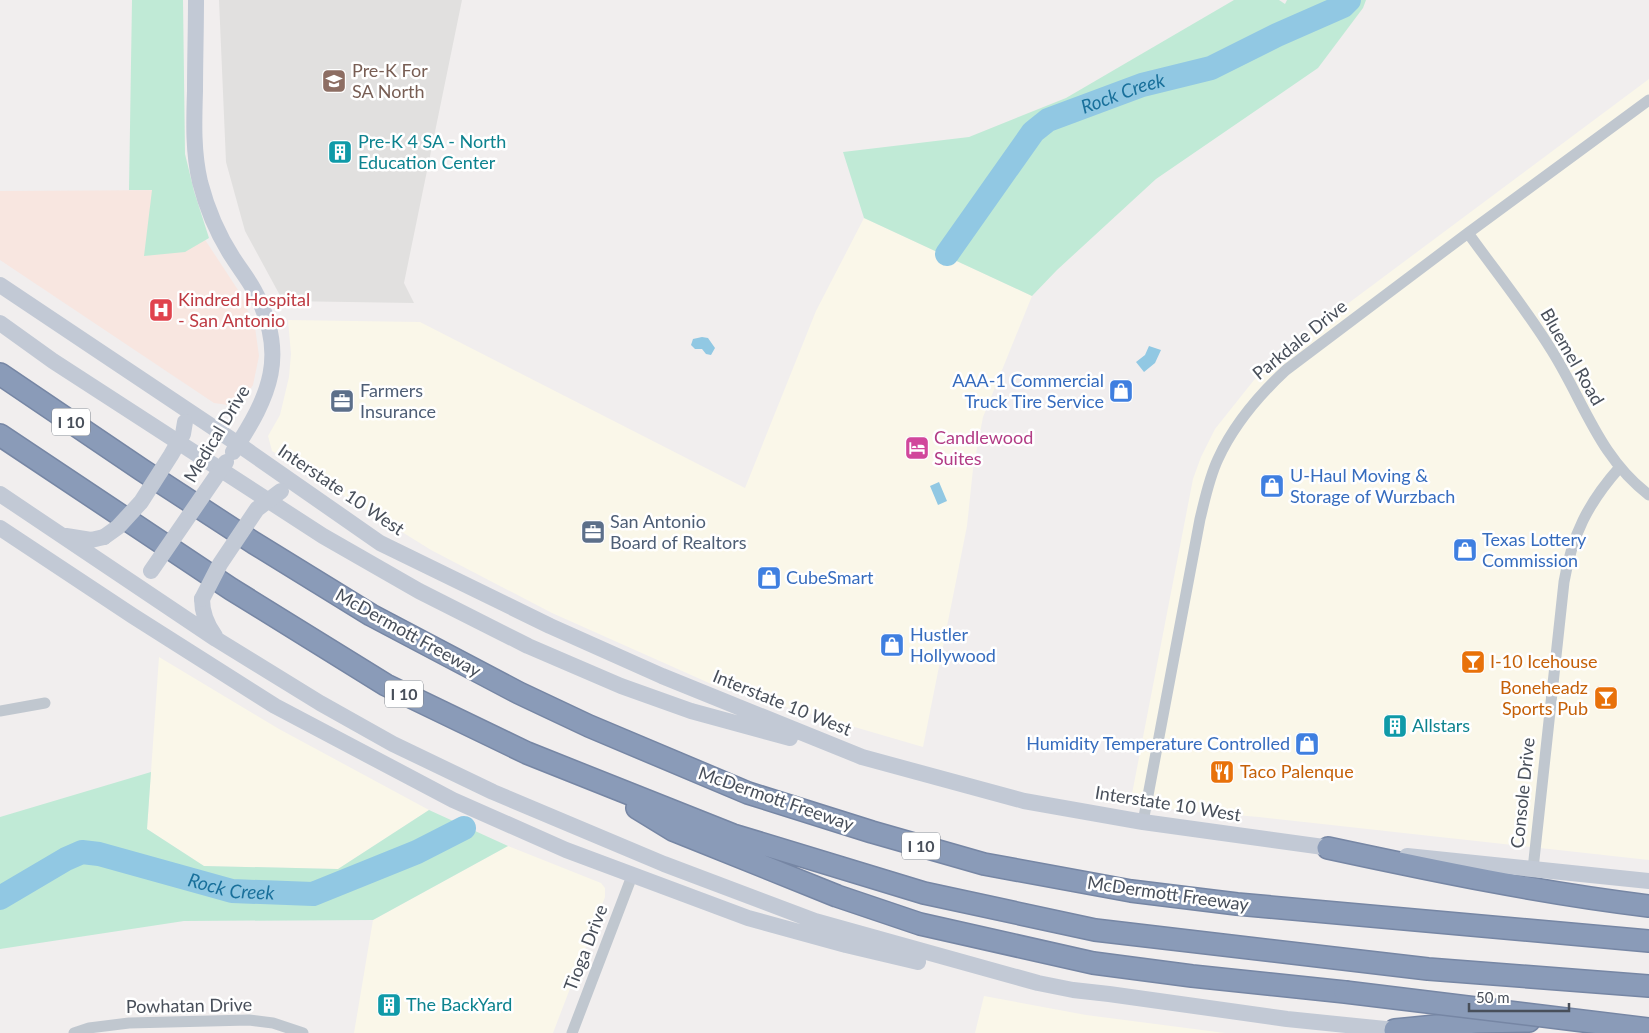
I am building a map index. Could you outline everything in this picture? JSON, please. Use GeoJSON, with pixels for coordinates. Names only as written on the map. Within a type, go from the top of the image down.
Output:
{"type":"FeatureCollection","features":[{"type":"Feature","properties":{"kind":"highway","name":"McDermott Freeway"},"geometry":{"type":"LineString","coordinates":[[0,374],[222,523],[370,615],[519,693],[589,726],[748,793],[872,832],[984,864],[1131,890],[1237,904],[1649,942]]}},
{"type":"Feature","properties":{"kind":"highway","name":"I 10"},"geometry":{"type":"LineString","coordinates":[[0,435],[230,589],[386,685],[518,749],[733,835],[924,893],[1095,930],[1428,969],[1649,986]]}},
{"type":"Feature","properties":{"kind":"highway"},"geometry":{"type":"LineString","coordinates":[[588,778],[673,830],[836,896],[920,924],[1093,963],[1649,1029]]}},
{"type":"Feature","properties":{"kind":"highway"},"geometry":{"type":"LineString","coordinates":[[1328,848],[1468,878],[1604,901],[1649,906]]}},
{"type":"Feature","properties":{"kind":"highway"},"geometry":{"type":"LineString","coordinates":[[1395,1030],[1476,1022],[1649,1018]]}},
{"type":"Feature","properties":{"kind":"main road","name":"Medical Drive"},"geometry":{"type":"LineString","coordinates":[[139,588],[226,462],[260,408],[268,388],[273,361],[270,329],[262,307],[254,289],[222,240],[211,216],[200,182],[194,143],[196,0]]}},
{"type":"Feature","properties":{"kind":"main road","name":"Interstate 10 West"},"geometry":{"type":"LineString","coordinates":[[0,285],[238,444],[380,543],[550,626],[662,676],[862,757],[1024,801],[1143,822],[1328,848],[1649,881]]}},
{"type":"Feature","properties":{"kind":"main road"},"geometry":{"type":"LineString","coordinates":[[0,323],[53,361],[323,536],[436,599],[528,646],[621,686],[691,711],[862,757]]}},
{"type":"Feature","properties":{"kind":"main road"},"geometry":{"type":"LineString","coordinates":[[62,535],[91,540],[104,538],[118,527],[141,502],[183,434],[185,422],[172,400]]}},
{"type":"Feature","properties":{"kind":"main road"},"geometry":{"type":"LineString","coordinates":[[216,639],[205,618],[202,609],[202,599],[220,564],[257,509],[281,491],[296,490],[314,496]]}},
{"type":"Feature","properties":{"kind":"main road"},"geometry":{"type":"LineString","coordinates":[[0,494],[216,639],[320,703],[393,744],[493,792],[664,864],[815,922],[1038,984]]}},
{"type":"Feature","properties":{"kind":"main road"},"geometry":{"type":"LineString","coordinates":[[0,528],[275,706],[453,800],[566,850],[748,918],[846,945],[972,974],[1073,990],[1287,1019],[1430,1033]]}},
{"type":"Feature","properties":{"kind":"street","name":"Parkdale Drive"},"geometry":{"type":"LineString","coordinates":[[1143,822],[1200,519],[1218,460],[1244,414],[1286,370],[1649,100]]}},
{"type":"Feature","properties":{"kind":"street","name":"Bluemel Road"},"geometry":{"type":"LineString","coordinates":[[1468,233],[1552,350],[1595,432],[1620,467],[1649,496]]}},
{"type":"Feature","properties":{"kind":"street","name":"Console Drive"},"geometry":{"type":"LineString","coordinates":[[1533,869],[1563,590],[1568,561],[1577,532],[1592,503],[1604,485],[1620,467]]}},
{"type":"Feature","properties":{"kind":"street"},"geometry":{"type":"LineString","coordinates":[[0,710],[45,703]]}},
{"type":"Feature","properties":{"kind":"street","name":"Tioga Drive"},"geometry":{"type":"LineString","coordinates":[[572,1033],[632,876]]}},
{"type":"Feature","properties":{"kind":"street"},"geometry":{"type":"LineString","coordinates":[[257,1021],[257,1033]]}},
{"type":"Feature","properties":{"kind":"street","name":"Powhatan Drive"},"geometry":{"type":"LineString","coordinates":[[74,1033],[89,1028],[129,1023],[257,1021],[273,1023],[303,1033]]}},
{"type":"Feature","properties":{"kind":"shaded area","name":"Pre-K For SA North"},"geometry":{"type":"Polygon","coordinates":[[[219,0],[462,0],[404,283],[414,303],[283,301],[245,231],[226,162],[219,0]]]}},
{"type":"Feature","properties":{"kind":"shaded area"},"geometry":{"type":"Polygon","coordinates":[[[1649,79],[1649,860],[1259,817],[1176,810],[1131,799],[1193,479],[1201,457],[1215,429],[1254,380],[1291,346],[1649,79]]]}},
{"type":"Feature","properties":{"kind":"shaded area","name":"Kindred Hospital - San Antonio"},"geometry":{"type":"Polygon","coordinates":[[[178,190],[198,229],[240,293],[255,327],[259,356],[253,385],[242,401],[228,405],[214,403],[0,260],[0,191],[178,190]]]}},
{"type":"Feature","properties":{"kind":"shaded area"},"geometry":{"type":"Polygon","coordinates":[[[864,218],[1032,296],[983,417],[973,469],[967,526],[923,747],[718,687],[552,613],[431,550],[272,451],[268,436],[280,415],[289,377],[291,354],[288,320],[420,322],[745,488],[816,311],[864,218]]]}},
{"type":"Feature","properties":{"kind":"shaded area"},"geometry":{"type":"Polygon","coordinates":[[[159,657],[279,729],[429,810],[338,869],[204,866],[147,829],[159,657]]]}},
{"type":"Feature","properties":{"kind":"shaded area"},"geometry":{"type":"Polygon","coordinates":[[[508,846],[601,883],[605,888],[605,897],[553,1033],[354,1033],[373,920],[508,846]]]}},
{"type":"Feature","properties":{"kind":"shaded area"},"geometry":{"type":"Polygon","coordinates":[[[984,996],[1086,1015],[1225,1033],[975,1033],[984,996]]]}},
{"type":"Feature","properties":{"kind":"green space"},"geometry":{"type":"Polygon","coordinates":[[[132,0],[183,0],[185,154],[194,191],[209,238],[185,252],[144,256],[152,190],[129,190],[132,0]]]}},
{"type":"Feature","properties":{"kind":"green space"},"geometry":{"type":"Polygon","coordinates":[[[1234,0],[1279,0],[1285,4],[1287,0],[1366,0],[1363,8],[1318,68],[1156,179],[1057,270],[1032,296],[864,218],[843,152],[969,137],[1066,98],[1234,0]]]}},
{"type":"Feature","properties":{"kind":"green space"},"geometry":{"type":"Polygon","coordinates":[[[151,772],[147,829],[204,866],[338,869],[429,810],[508,846],[373,920],[184,921],[0,949],[0,817],[151,772]]]}},
{"type":"Feature","properties":{"kind":"water"},"geometry":{"type":"Polygon","coordinates":[[[708,338],[715,348],[711,355],[706,354],[702,349],[695,349],[691,345],[693,339],[708,338]]]}},
{"type":"Feature","properties":{"kind":"water"},"geometry":{"type":"Polygon","coordinates":[[[1149,346],[1161,350],[1155,363],[1144,372],[1136,362],[1145,355],[1149,346]]]}},
{"type":"Feature","properties":{"kind":"water"},"geometry":{"type":"Polygon","coordinates":[[[939,482],[947,501],[938,505],[930,486],[939,482]]]}},
{"type":"Feature","properties":{"kind":"waterway","name":"Rock Creek"},"geometry":{"type":"LineString","coordinates":[[947,254],[1033,132],[1048,120],[1142,85],[1211,68],[1277,35],[1343,6],[1349,0]]}},
{"type":"Feature","properties":{"kind":"waterway","name":"Rock Creek"},"geometry":{"type":"LineString","coordinates":[[0,898],[66,859],[82,852],[99,854],[232,891],[313,894],[417,852],[464,828]]}},
{"type":"Feature","properties":{"kind":"place","name":"Pre-K For SA North"},"geometry":{"type":"Point","coordinates":[334,81]}},
{"type":"Feature","properties":{"kind":"place","name":"Pre-K 4 SA - North Education Center"},"geometry":{"type":"Point","coordinates":[340,152]}},
{"type":"Feature","properties":{"kind":"place","name":"Kindred Hospital - San Antonio"},"geometry":{"type":"Point","coordinates":[161,310]}},
{"type":"Feature","properties":{"kind":"place","name":"AAA-1 Commercial Truck Tire Service"},"geometry":{"type":"Point","coordinates":[1121,391]}},
{"type":"Feature","properties":{"kind":"place","name":"Farmers Insurance"},"geometry":{"type":"Point","coordinates":[342,401]}},
{"type":"Feature","properties":{"kind":"place","name":"Candlewood Suites"},"geometry":{"type":"Point","coordinates":[917,448]}},
{"type":"Feature","properties":{"kind":"place","name":"U-Haul Moving & Storage of Wurzbach"},"geometry":{"type":"Point","coordinates":[1272,486]}},
{"type":"Feature","properties":{"kind":"place","name":"San Antonio Board of Realtors"},"geometry":{"type":"Point","coordinates":[593,532]}},
{"type":"Feature","properties":{"kind":"place","name":"Texas Lottery Commission"},"geometry":{"type":"Point","coordinates":[1465,550]}},
{"type":"Feature","properties":{"kind":"place","name":"CubeSmart"},"geometry":{"type":"Point","coordinates":[769,578]}},
{"type":"Feature","properties":{"kind":"place","name":"Hustler Hollywood"},"geometry":{"type":"Point","coordinates":[892,645]}},
{"type":"Feature","properties":{"kind":"place","name":"I-10 Icehouse"},"geometry":{"type":"Point","coordinates":[1473,662]}},
{"type":"Feature","properties":{"kind":"place","name":"Boneheadz Sports Pub"},"geometry":{"type":"Point","coordinates":[1606,698]}},
{"type":"Feature","properties":{"kind":"place","name":"Allstars"},"geometry":{"type":"Point","coordinates":[1395,726]}},
{"type":"Feature","properties":{"kind":"place","name":"Humidity Temperature Controlled"},"geometry":{"type":"Point","coordinates":[1307,744]}},
{"type":"Feature","properties":{"kind":"place","name":"Taco Palenque"},"geometry":{"type":"Point","coordinates":[1222,772]}},
{"type":"Feature","properties":{"kind":"place","name":"The BackYard"},"geometry":{"type":"Point","coordinates":[389,1005]}}]}
